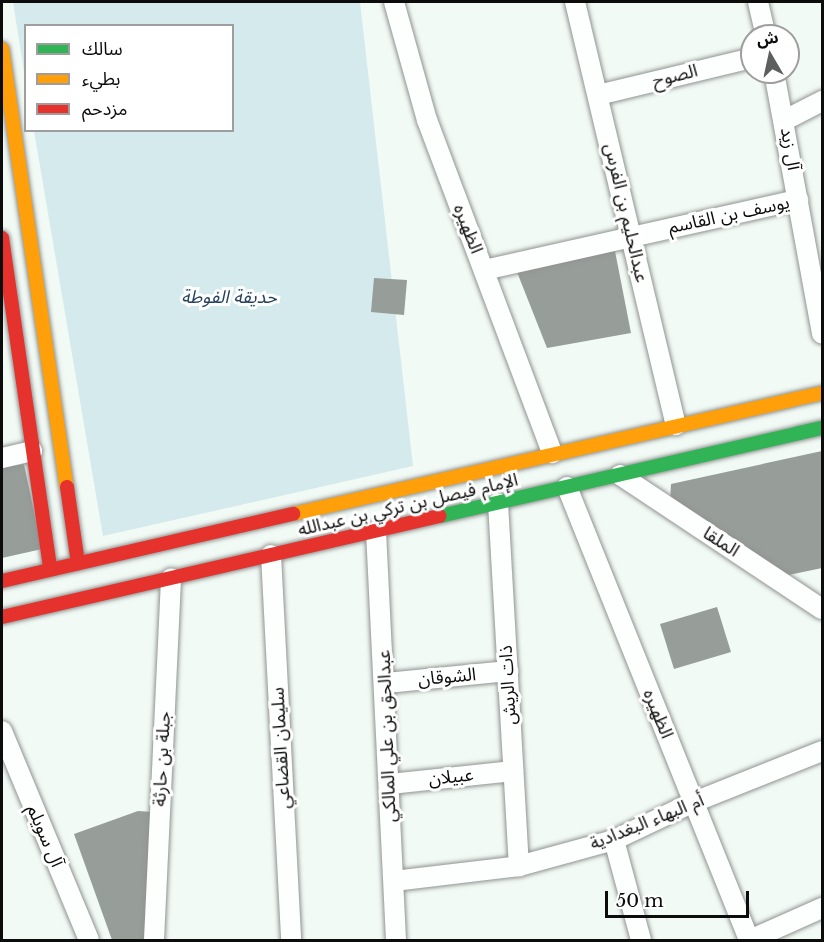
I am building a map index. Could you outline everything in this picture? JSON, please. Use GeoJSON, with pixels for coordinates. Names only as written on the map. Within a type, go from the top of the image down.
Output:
{"type":"FeatureCollection","features":[{"type":"Feature","properties":{"kind":"main road"},"geometry":{"type":"LineString","coordinates":[[2,49],[78,563]]}},
{"type":"Feature","properties":{"kind":"main road"},"geometry":{"type":"LineString","coordinates":[[3,159],[12,156],[15,143]]}},
{"type":"Feature","properties":{"kind":"main road"},"geometry":{"type":"LineString","coordinates":[[6,182],[17,184],[23,196]]}},
{"type":"Feature","properties":{"kind":"main road"},"geometry":{"type":"LineString","coordinates":[[2,238],[9,344],[32,451],[50,570]]}},
{"type":"Feature","properties":{"kind":"main road","name":"الإمام فيصل بن تركي بن عبدالله"},"geometry":{"type":"LineString","coordinates":[[2,580],[822,393]]}},
{"type":"Feature","properties":{"kind":"main road","name":"الإمام فيصل بن تركي بن عبدالله"},"geometry":{"type":"LineString","coordinates":[[2,617],[822,428]]}},
{"type":"Feature","properties":{"kind":"street","name":"الظهيره"},"geometry":{"type":"LineString","coordinates":[[394,2],[427,120],[552,453]]}},
{"type":"Feature","properties":{"kind":"street","name":"عبدالحليم بن الفرس"},"geometry":{"type":"LineString","coordinates":[[575,2],[676,425]]}},
{"type":"Feature","properties":{"kind":"street"},"geometry":{"type":"LineString","coordinates":[[758,2],[763,24]]}},
{"type":"Feature","properties":{"kind":"street","name":"الصوح"},"geometry":{"type":"LineString","coordinates":[[598,95],[740,61]]}},
{"type":"Feature","properties":{"kind":"street","name":"آل زيد"},"geometry":{"type":"LineString","coordinates":[[777,84],[822,334]]}},
{"type":"Feature","properties":{"kind":"street"},"geometry":{"type":"LineString","coordinates":[[785,120],[822,101]]}},
{"type":"Feature","properties":{"kind":"street","name":"يوسف بن القاسم"},"geometry":{"type":"LineString","coordinates":[[484,270],[798,200]]}},
{"type":"Feature","properties":{"kind":"street"},"geometry":{"type":"LineString","coordinates":[[2,458],[32,451]]}},
{"type":"Feature","properties":{"kind":"street","name":"الملقا"},"geometry":{"type":"LineString","coordinates":[[620,475],[822,609]]}},
{"type":"Feature","properties":{"kind":"street","name":"الظهيره"},"geometry":{"type":"LineString","coordinates":[[567,487],[750,940]]}},
{"type":"Feature","properties":{"kind":"street","name":"ذات الريش"},"geometry":{"type":"LineString","coordinates":[[498,503],[519,866]]}},
{"type":"Feature","properties":{"kind":"street","name":"عبدالحق بن علي المالكي"},"geometry":{"type":"LineString","coordinates":[[376,531],[386,682],[396,940]]}},
{"type":"Feature","properties":{"kind":"street","name":"سليمان القضاعي"},"geometry":{"type":"LineString","coordinates":[[271,555],[291,940]]}},
{"type":"Feature","properties":{"kind":"street","name":"جبلة بن حارثة"},"geometry":{"type":"LineString","coordinates":[[154,940],[171,578]]}},
{"type":"Feature","properties":{"kind":"street","name":"الشوقان"},"geometry":{"type":"LineString","coordinates":[[386,682],[508,671]]}},
{"type":"Feature","properties":{"kind":"street","name":"آل سويلم"},"geometry":{"type":"LineString","coordinates":[[2,731],[89,940]]}},
{"type":"Feature","properties":{"kind":"street","name":"أم البهاء البغدادية"},"geometry":{"type":"LineString","coordinates":[[394,881],[519,866],[614,840],[694,802],[822,751]]}},
{"type":"Feature","properties":{"kind":"street","name":"عبيلان"},"geometry":{"type":"LineString","coordinates":[[390,784],[513,771]]}},
{"type":"Feature","properties":{"kind":"street"},"geometry":{"type":"LineString","coordinates":[[614,840],[641,940]]}},
{"type":"Feature","properties":{"kind":"street"},"geometry":{"type":"LineString","coordinates":[[750,940],[822,908]]}},
{"type":"Feature","properties":{"kind":"green space","name":"حديقة الفوطة"},"geometry":{"type":"Polygon","coordinates":[[[13,2],[360,2],[413,466],[103,536],[34,132],[234,132],[234,24],[24,24],[24,72],[13,2]]]}},
{"type":"Feature","properties":{"kind":"building"},"geometry":{"type":"Polygon","coordinates":[[[614,246],[631,333],[547,348],[515,267],[614,246]]]}},
{"type":"Feature","properties":{"kind":"building"},"geometry":{"type":"Polygon","coordinates":[[[374,278],[407,280],[404,315],[371,312],[374,278]]]}},
{"type":"Feature","properties":{"kind":"building"},"geometry":{"type":"Polygon","coordinates":[[[822,451],[822,568],[784,576],[670,502],[671,484],[822,451]]]}},
{"type":"Feature","properties":{"kind":"building"},"geometry":{"type":"Polygon","coordinates":[[[24,464],[42,549],[2,558],[2,468],[24,464]]]}},
{"type":"Feature","properties":{"kind":"building"},"geometry":{"type":"Polygon","coordinates":[[[717,607],[731,652],[674,669],[660,624],[717,607]]]}},
{"type":"Feature","properties":{"kind":"building"},"geometry":{"type":"Polygon","coordinates":[[[138,811],[154,812],[151,940],[112,940],[74,834],[138,811]]]}},
{"type":"Feature","properties":{"kind":"traffic: fast"},"geometry":{"type":"LineString","coordinates":[[440,516],[822,428]]}},
{"type":"Feature","properties":{"kind":"traffic: slow"},"geometry":{"type":"LineString","coordinates":[[2,49],[67,487]]}},
{"type":"Feature","properties":{"kind":"traffic: slow"},"geometry":{"type":"LineString","coordinates":[[293,514],[822,393]]}},
{"type":"Feature","properties":{"kind":"traffic: jam"},"geometry":{"type":"LineString","coordinates":[[2,238],[50,569]]}},
{"type":"Feature","properties":{"kind":"traffic: jam"},"geometry":{"type":"LineString","coordinates":[[67,487],[78,563]]}},
{"type":"Feature","properties":{"kind":"traffic: jam"},"geometry":{"type":"LineString","coordinates":[[2,581],[293,514]]}},
{"type":"Feature","properties":{"kind":"traffic: jam"},"geometry":{"type":"LineString","coordinates":[[2,617],[440,516]]}}]}
